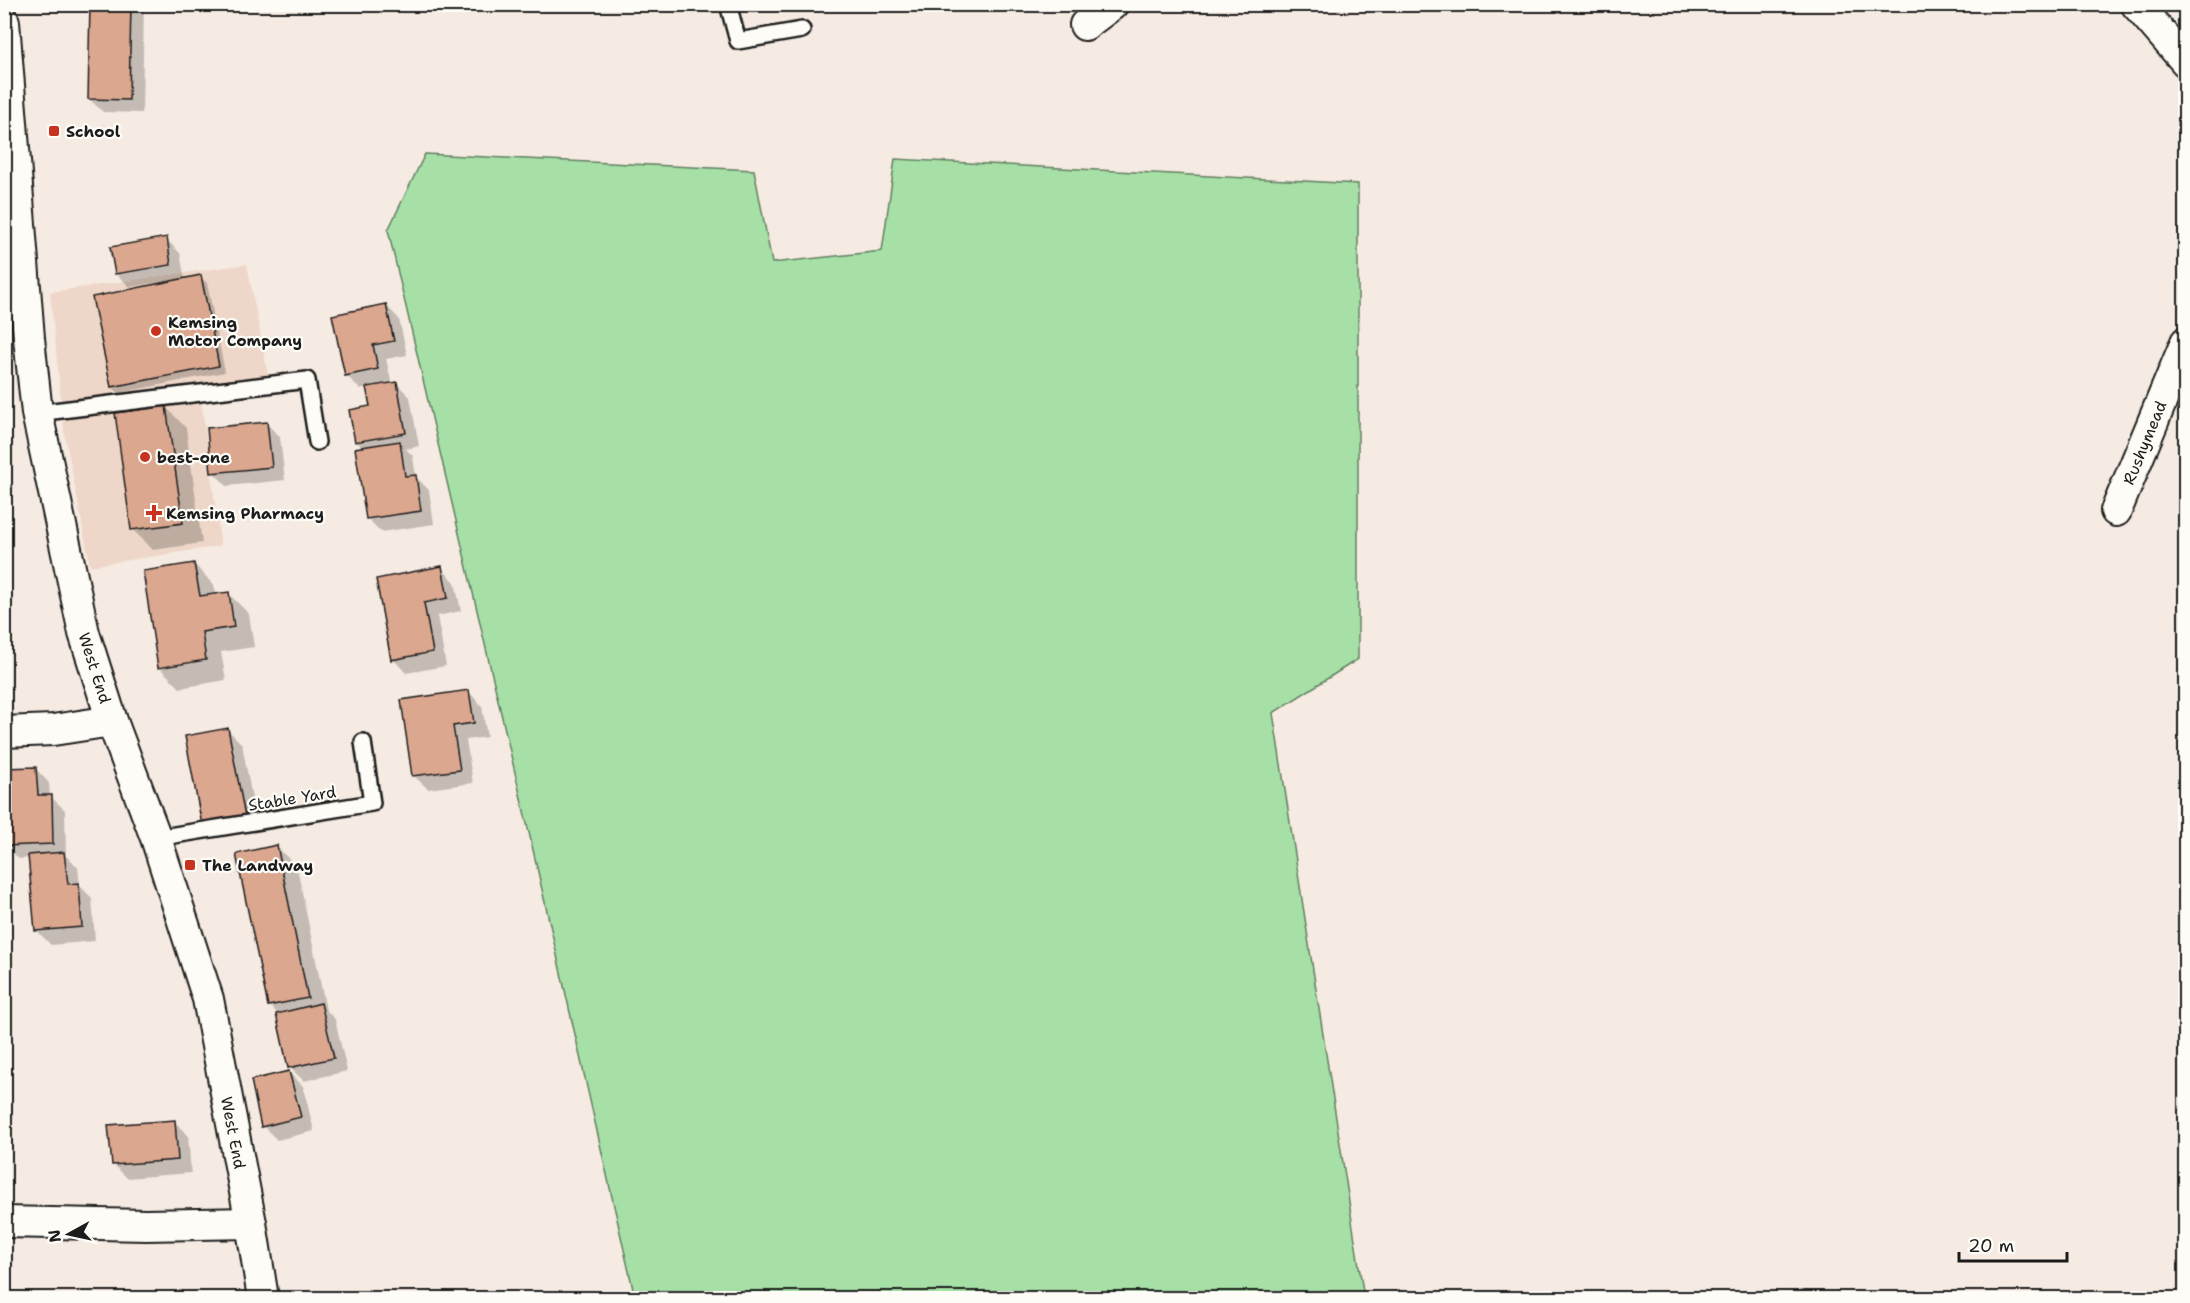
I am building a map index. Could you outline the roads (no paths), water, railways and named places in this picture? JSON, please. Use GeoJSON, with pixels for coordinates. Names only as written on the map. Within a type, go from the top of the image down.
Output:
{"type":"FeatureCollection","features":[{"type":"Feature","properties":{"kind":"street"},"geometry":{"type":"LineString","coordinates":[[1085,25],[1113,4]]}},
{"type":"Feature","properties":{"kind":"street"},"geometry":{"type":"LineString","coordinates":[[2136,4],[2186,62]]}},
{"type":"Feature","properties":{"kind":"street","name":"West End"},"geometry":{"type":"LineString","coordinates":[[4,22],[37,414],[84,633],[112,721],[156,838],[208,999],[251,1223],[263,1299]]}},
{"type":"Feature","properties":{"kind":"street","name":"Rushymead"},"geometry":{"type":"LineString","coordinates":[[2116,511],[2186,342]]}},
{"type":"Feature","properties":{"kind":"street"},"geometry":{"type":"LineString","coordinates":[[4,732],[53,730],[112,721]]}},
{"type":"Feature","properties":{"kind":"street"},"geometry":{"type":"LineString","coordinates":[[4,1222],[146,1225],[251,1223]]}},
{"type":"Feature","properties":{"kind":"lane"},"geometry":{"type":"LineString","coordinates":[[728,4],[738,41],[802,30]]}},
{"type":"Feature","properties":{"kind":"lane"},"geometry":{"type":"LineString","coordinates":[[37,414],[308,380],[317,442]]}},
{"type":"Feature","properties":{"kind":"lane","name":"Stable Yard"},"geometry":{"type":"LineString","coordinates":[[156,838],[372,803],[363,742]]}},
{"type":"Feature","properties":{"kind":"place","name":"School"},"geometry":{"type":"Point","coordinates":[54,131]}},
{"type":"Feature","properties":{"kind":"place","name":"Kemsing Motor Company"},"geometry":{"type":"Point","coordinates":[156,331]}},
{"type":"Feature","properties":{"kind":"place","name":"best-one"},"geometry":{"type":"Point","coordinates":[145,457]}},
{"type":"Feature","properties":{"kind":"place","name":"Kemsing Pharmacy"},"geometry":{"type":"Point","coordinates":[154,513]}},
{"type":"Feature","properties":{"kind":"place","name":"The Landway"},"geometry":{"type":"Point","coordinates":[190,865]}}]}
